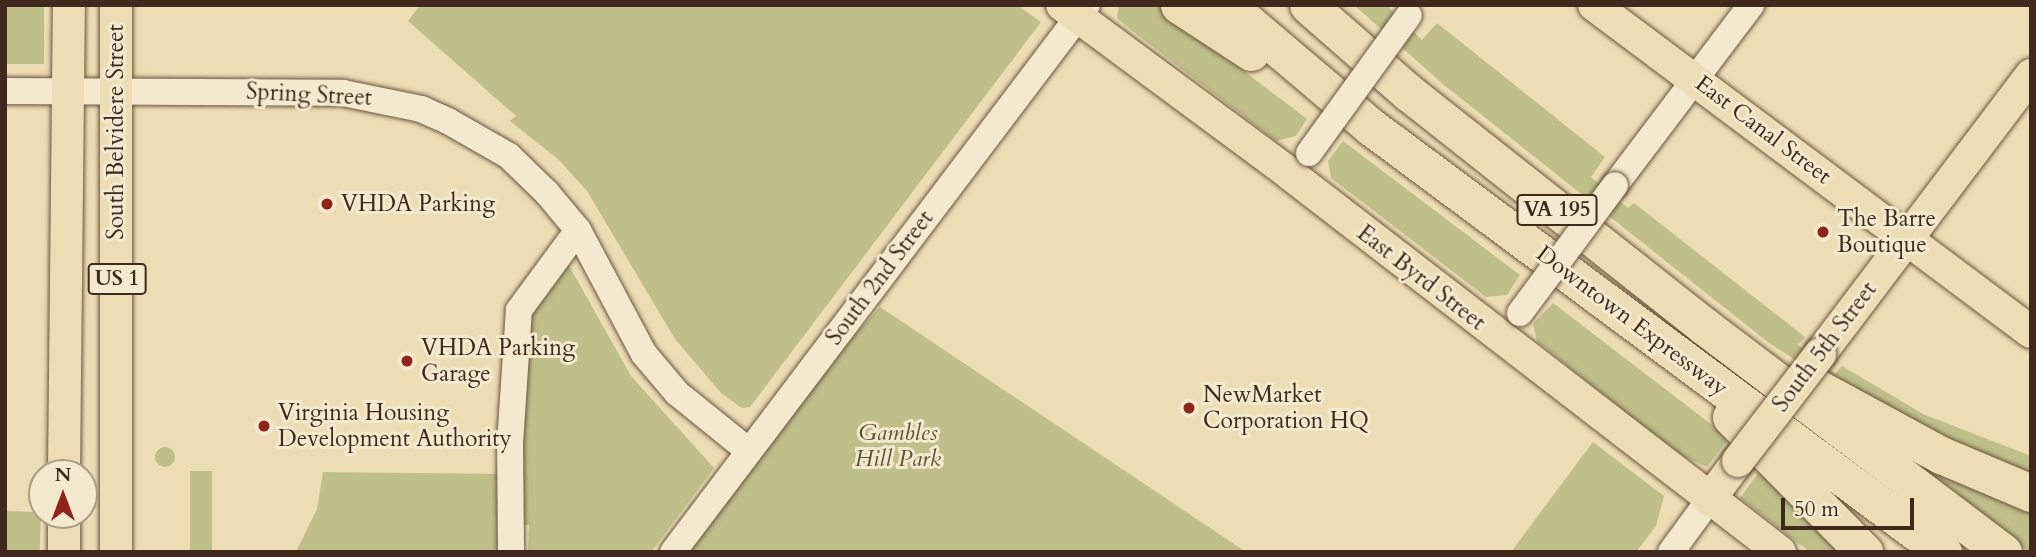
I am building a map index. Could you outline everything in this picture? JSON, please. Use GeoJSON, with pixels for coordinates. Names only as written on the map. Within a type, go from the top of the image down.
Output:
{"type":"FeatureCollection","features":[{"type":"Feature","properties":{"kind":"highway"},"geometry":{"type":"LineString","coordinates":[[1179,5],[1371,127]]}},
{"type":"Feature","properties":{"kind":"highway","name":"Downtown Expressway"},"geometry":{"type":"LineString","coordinates":[[1227,5],[1371,127],[1943,552]]}},
{"type":"Feature","properties":{"kind":"highway","name":"Downtown Expressway"},"geometry":{"type":"LineString","coordinates":[[1308,5],[1409,93],[1704,326],[2003,552]]}},
{"type":"Feature","properties":{"kind":"highway"},"geometry":{"type":"LineString","coordinates":[[1334,5],[1409,93]]}},
{"type":"Feature","properties":{"kind":"highway"},"geometry":{"type":"LineString","coordinates":[[1704,326],[1941,455],[2031,493]]}},
{"type":"Feature","properties":{"kind":"highway"},"geometry":{"type":"LineString","coordinates":[[1654,336],[1674,370],[1728,414],[1864,552]]}},
{"type":"Feature","properties":{"kind":"main road","name":"South Belvidere Street"},"geometry":{"type":"LineString","coordinates":[[64,459],[69,5]]}},
{"type":"Feature","properties":{"kind":"main road","name":"South Belvidere Street"},"geometry":{"type":"LineString","coordinates":[[116,5],[116,552]]}},
{"type":"Feature","properties":{"kind":"main road","name":"East Canal Street"},"geometry":{"type":"LineString","coordinates":[[1594,5],[2031,332]]}},
{"type":"Feature","properties":{"kind":"main road","name":"East Byrd Street"},"geometry":{"type":"LineString","coordinates":[[1076,9],[1299,163],[1500,340],[1780,552]]}},
{"type":"Feature","properties":{"kind":"main road","name":"South 5th Street"},"geometry":{"type":"LineString","coordinates":[[1709,500],[2031,75]]}},
{"type":"Feature","properties":{"kind":"main road"},"geometry":{"type":"LineString","coordinates":[[64,529],[64,552]]}},
{"type":"Feature","properties":{"kind":"street"},"geometry":{"type":"LineString","coordinates":[[1500,340],[1751,5]]}},
{"type":"Feature","properties":{"kind":"street","name":"South 2nd Street"},"geometry":{"type":"LineString","coordinates":[[673,552],[1076,9]]}},
{"type":"Feature","properties":{"kind":"street"},"geometry":{"type":"LineString","coordinates":[[1299,163],[1412,10]]}},
{"type":"Feature","properties":{"kind":"street","name":"Spring Street"},"geometry":{"type":"LineString","coordinates":[[5,91],[310,91],[421,109],[509,156],[578,230],[644,354],[677,393],[748,451]]}},
{"type":"Feature","properties":{"kind":"street"},"geometry":{"type":"LineString","coordinates":[[511,552],[510,444],[519,310],[578,230]]}},
{"type":"Feature","properties":{"kind":"street","name":"South 5th Street"},"geometry":{"type":"LineString","coordinates":[[1671,552],[1709,500]]}},
{"type":"Feature","properties":{"kind":"green space"},"geometry":{"type":"Polygon","coordinates":[[[5,5],[44,5],[44,64],[5,64],[5,5]]]}},
{"type":"Feature","properties":{"kind":"green space"},"geometry":{"type":"Polygon","coordinates":[[[420,5],[1017,5],[1041,22],[750,407],[742,408],[721,393],[675,339],[587,191],[559,160],[510,121],[516,116],[408,21],[420,5]]]}},
{"type":"Feature","properties":{"kind":"green space"},"geometry":{"type":"Polygon","coordinates":[[[1119,5],[1157,5],[1307,119],[1296,136],[1276,141],[1117,18],[1119,5]]]}},
{"type":"Feature","properties":{"kind":"green space"},"geometry":{"type":"Polygon","coordinates":[[[1354,5],[1391,5],[1389,8],[1422,40],[1437,23],[1605,157],[1591,177],[1628,208],[1634,203],[1805,337],[1798,345],[1835,374],[1842,366],[1923,414],[2031,456],[2031,478],[1864,404],[1769,343],[1444,85],[1354,5]]]}},
{"type":"Feature","properties":{"kind":"green space"},"geometry":{"type":"Polygon","coordinates":[[[1343,141],[1520,275],[1507,295],[1486,297],[1331,178],[1328,161],[1343,141]]]}},
{"type":"Feature","properties":{"kind":"green space"},"geometry":{"type":"Polygon","coordinates":[[[567,262],[631,376],[714,468],[651,552],[528,550],[529,525],[522,524],[522,408],[529,324],[534,304],[567,262]]]}},
{"type":"Feature","properties":{"kind":"green space"},"geometry":{"type":"Polygon","coordinates":[[[1553,303],[1729,438],[1707,467],[1679,455],[1537,341],[1533,324],[1553,303]]]}},
{"type":"Feature","properties":{"kind":"green space","name":"Gambles Hill Park"},"geometry":{"type":"Polygon","coordinates":[[[880,307],[1246,552],[673,552],[749,451],[880,307]]]}},
{"type":"Feature","properties":{"kind":"green space"},"geometry":{"type":"Polygon","coordinates":[[[1838,409],[2031,501],[2031,552],[2029,552],[1838,409]]]}},
{"type":"Feature","properties":{"kind":"green space"},"geometry":{"type":"Polygon","coordinates":[[[1593,442],[1664,496],[1656,526],[1636,552],[1511,552],[1593,442]]]}},
{"type":"Feature","properties":{"kind":"green space"},"geometry":{"type":"Polygon","coordinates":[[[165,447],[172,450],[175,457],[172,464],[165,467],[158,464],[155,457],[158,450],[165,447]]]}},
{"type":"Feature","properties":{"kind":"green space"},"geometry":{"type":"Polygon","coordinates":[[[1764,465],[1847,552],[1810,552],[1740,498],[1764,465]]]}},
{"type":"Feature","properties":{"kind":"green space"},"geometry":{"type":"Polygon","coordinates":[[[190,471],[212,471],[212,552],[190,552],[190,471]]]}},
{"type":"Feature","properties":{"kind":"green space"},"geometry":{"type":"Polygon","coordinates":[[[323,472],[502,474],[502,552],[296,552],[317,509],[323,472]]]}},
{"type":"Feature","properties":{"kind":"green space"},"geometry":{"type":"Polygon","coordinates":[[[5,511],[28,512],[28,529],[40,529],[40,552],[5,552],[5,511]]]}},
{"type":"Feature","properties":{"kind":"place","name":"VHDA Parking"},"geometry":{"type":"Point","coordinates":[327,204]}},
{"type":"Feature","properties":{"kind":"place","name":"The Barre Boutique"},"geometry":{"type":"Point","coordinates":[1823,232]}},
{"type":"Feature","properties":{"kind":"place","name":"VHDA Parking Garage"},"geometry":{"type":"Point","coordinates":[407,361]}},
{"type":"Feature","properties":{"kind":"place","name":"NewMarket Corporation HQ"},"geometry":{"type":"Point","coordinates":[1189,408]}},
{"type":"Feature","properties":{"kind":"place","name":"Virginia Housing Development Authority"},"geometry":{"type":"Point","coordinates":[264,426]}}]}
